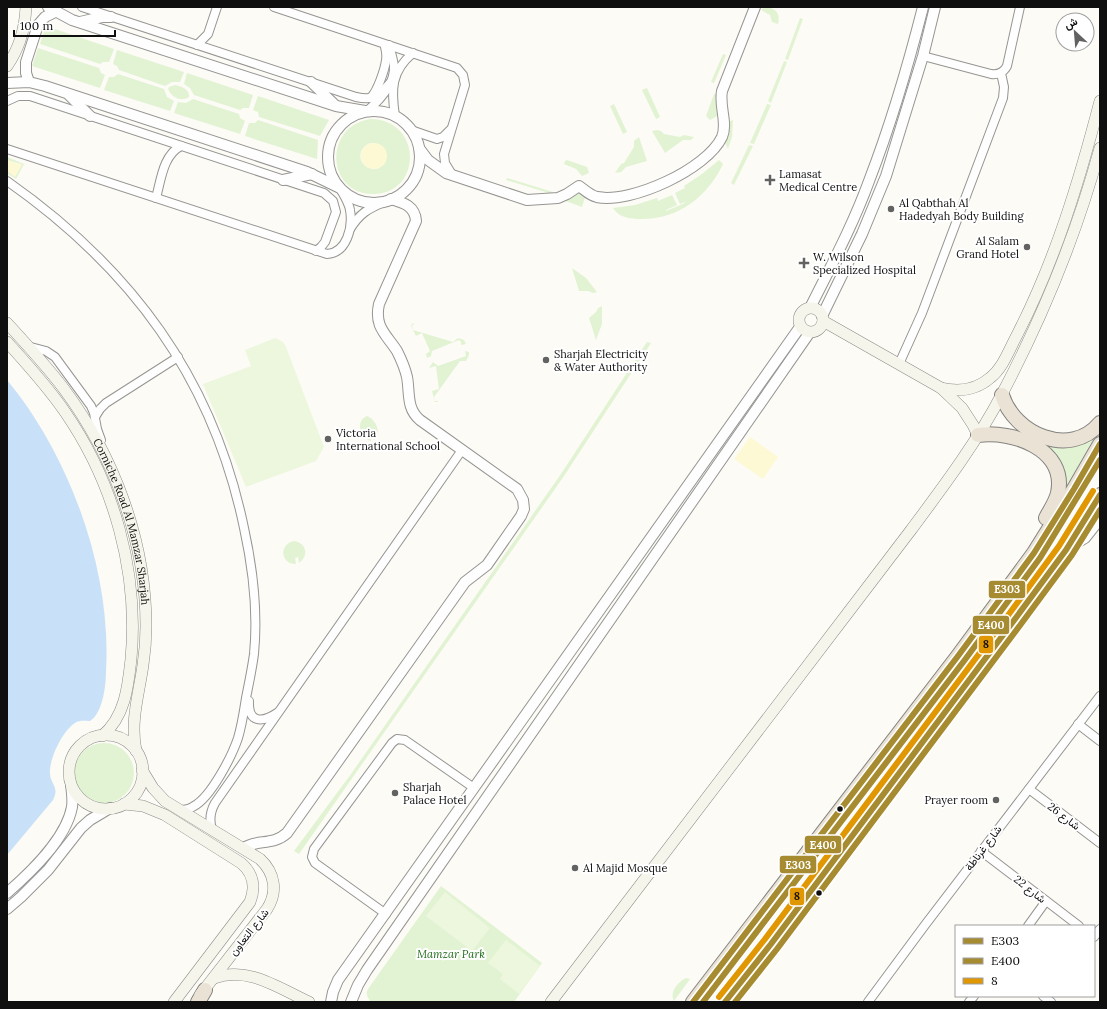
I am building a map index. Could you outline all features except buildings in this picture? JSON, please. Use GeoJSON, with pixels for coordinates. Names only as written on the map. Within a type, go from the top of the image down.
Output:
{"type":"FeatureCollection","features":[{"type":"Feature","properties":{"kind":"highway"},"geometry":{"type":"LineString","coordinates":[[1002,395],[1007,408],[1021,424],[1054,440],[1067,441],[1080,438],[1092,431],[1100,423]]}},
{"type":"Feature","properties":{"kind":"highway"},"geometry":{"type":"LineString","coordinates":[[978,435],[1000,434],[1021,439],[1045,454],[1055,468],[1058,486],[1056,498],[1041,528],[1034,553]]}},
{"type":"Feature","properties":{"kind":"highway"},"geometry":{"type":"LineString","coordinates":[[693,1002],[914,714],[1034,553],[1100,444]]}},
{"type":"Feature","properties":{"kind":"highway"},"geometry":{"type":"LineString","coordinates":[[725,1002],[771,944],[1015,619],[1066,550],[1100,495]]}},
{"type":"Feature","properties":{"kind":"main road"},"geometry":{"type":"LineString","coordinates":[[7,66],[20,40],[26,7]]}},
{"type":"Feature","properties":{"kind":"main road"},"geometry":{"type":"LineString","coordinates":[[941,388],[960,390],[978,386],[994,375],[1002,364],[1024,320],[1056,247],[1078,182],[1100,101]]}},
{"type":"Feature","properties":{"kind":"main road"},"geometry":{"type":"LineString","coordinates":[[551,1002],[930,505],[978,435],[1002,395],[1027,344],[1060,269],[1082,207],[1100,148]]}},
{"type":"Feature","properties":{"kind":"main road"},"geometry":{"type":"LineString","coordinates":[[823,318],[822,324],[818,330],[810,332],[806,332],[800,327],[798,320],[800,314],[804,310],[810,308],[817,310],[823,318],[941,388],[962,408],[978,435]]}},
{"type":"Feature","properties":{"kind":"main road","name":"Corniche Road Al Mamzar Sharjah"},"geometry":{"type":"LineString","coordinates":[[7,323],[53,374],[87,423],[105,456],[126,507],[136,546],[143,586],[146,626],[144,663],[135,705],[133,729],[136,751]]}},
{"type":"Feature","properties":{"kind":"main road","name":"Corniche Road Al Mamzar Sharjah"},"geometry":{"type":"LineString","coordinates":[[7,342],[54,397],[86,445],[108,493],[124,549],[130,580],[132,606],[132,645],[130,664],[122,710],[115,723],[102,736]]}},
{"type":"Feature","properties":{"kind":"main road"},"geometry":{"type":"LineString","coordinates":[[124,804],[134,795],[142,779],[140,760],[136,751],[124,740],[113,736],[102,736],[86,741],[74,753],[69,769],[71,785],[76,794],[89,804],[99,808],[110,808],[124,804],[143,806],[165,815],[237,860],[247,869],[253,864],[257,857]]}},
{"type":"Feature","properties":{"kind":"main road","name":"شارع التعاون"},"geometry":{"type":"LineString","coordinates":[[142,770],[149,782],[165,800],[257,857],[267,866],[274,883],[273,898],[267,909],[199,998]]}},
{"type":"Feature","properties":{"kind":"main road","name":"شارع التعاون"},"geometry":{"type":"LineString","coordinates":[[174,1002],[250,902],[253,893],[253,883],[247,869]]}},
{"type":"Feature","properties":{"kind":"main road"},"geometry":{"type":"LineString","coordinates":[[214,978],[232,973],[251,975],[309,1002]]}},
{"type":"Feature","properties":{"kind":"street"},"geometry":{"type":"LineString","coordinates":[[82,7],[356,97],[370,98],[379,96],[390,83]]}},
{"type":"Feature","properties":{"kind":"street"},"geometry":{"type":"LineString","coordinates":[[197,45],[208,34],[217,7]]}},
{"type":"Feature","properties":{"kind":"street"},"geometry":{"type":"LineString","coordinates":[[274,7],[454,66],[463,75],[465,82],[444,154],[445,163],[453,176]]}},
{"type":"Feature","properties":{"kind":"street"},"geometry":{"type":"LineString","coordinates":[[301,7],[302,16]]}},
{"type":"Feature","properties":{"kind":"street"},"geometry":{"type":"LineString","coordinates":[[419,148],[434,165],[453,176],[527,200],[558,198],[579,186],[595,197],[602,198],[621,196],[647,190],[676,177],[699,161],[721,138],[724,127],[721,103],[722,92],[755,7]]}},
{"type":"Feature","properties":{"kind":"street"},"geometry":{"type":"LineString","coordinates":[[810,308],[850,227],[887,134],[906,73],[922,7]]}},
{"type":"Feature","properties":{"kind":"street"},"geometry":{"type":"LineString","coordinates":[[823,318],[862,234],[890,165],[923,56],[935,7]]}},
{"type":"Feature","properties":{"kind":"street"},"geometry":{"type":"LineString","coordinates":[[923,56],[991,74],[1001,72],[1007,66],[1020,7]]}},
{"type":"Feature","properties":{"kind":"street"},"geometry":{"type":"LineString","coordinates":[[29,82],[26,73],[26,66],[38,25],[51,9],[79,22],[336,106],[366,111],[379,111],[396,116],[411,130],[416,138],[419,148],[420,161],[414,180],[406,190],[388,201],[361,214],[349,231]]}},
{"type":"Feature","properties":{"kind":"street"},"geometry":{"type":"LineString","coordinates":[[79,22],[111,17]]}},
{"type":"Feature","properties":{"kind":"street"},"geometry":{"type":"LineString","coordinates":[[208,34],[213,50]]}},
{"type":"Feature","properties":{"kind":"street"},"geometry":{"type":"LineString","coordinates":[[386,44],[394,66],[392,94],[396,116]]}},
{"type":"Feature","properties":{"kind":"street"},"geometry":{"type":"LineString","coordinates":[[370,98],[375,94],[386,63],[386,44]]}},
{"type":"Feature","properties":{"kind":"street"},"geometry":{"type":"LineString","coordinates":[[7,149],[329,254],[338,251],[344,245],[349,231],[351,217],[350,209],[331,175],[327,162],[330,141],[336,129],[346,120],[366,111],[382,97],[394,74],[413,53]]}},
{"type":"Feature","properties":{"kind":"street"},"geometry":{"type":"LineString","coordinates":[[899,364],[922,313],[1000,106],[1004,87],[1001,72]]}},
{"type":"Feature","properties":{"kind":"street"},"geometry":{"type":"LineString","coordinates":[[7,83],[29,82],[45,86],[312,174],[358,200],[371,203],[388,201],[410,207],[415,215],[416,221],[379,304],[379,325],[401,360],[407,378],[409,402],[413,413],[420,420],[520,492],[524,504],[521,516],[487,565],[465,582],[287,833],[281,838],[273,841],[250,845],[244,848]]}},
{"type":"Feature","properties":{"kind":"street"},"geometry":{"type":"LineString","coordinates":[[311,82],[336,106]]}},
{"type":"Feature","properties":{"kind":"street"},"geometry":{"type":"LineString","coordinates":[[66,93],[90,116]]}},
{"type":"Feature","properties":{"kind":"street"},"geometry":{"type":"LineString","coordinates":[[7,108],[9,100],[22,96],[30,96],[324,193],[331,198],[335,204],[335,216],[324,245],[316,251]]}},
{"type":"Feature","properties":{"kind":"street"},"geometry":{"type":"LineString","coordinates":[[411,130],[437,140],[443,137],[452,127]]}},
{"type":"Feature","properties":{"kind":"street"},"geometry":{"type":"LineString","coordinates":[[887,134],[889,140],[885,160],[886,163],[890,165]]}},
{"type":"Feature","properties":{"kind":"street"},"geometry":{"type":"LineString","coordinates":[[164,140],[168,157]]}},
{"type":"Feature","properties":{"kind":"street"},"geometry":{"type":"LineString","coordinates":[[156,198],[168,157],[174,150],[181,146]]}},
{"type":"Feature","properties":{"kind":"street"},"geometry":{"type":"LineString","coordinates":[[283,180],[312,174]]}},
{"type":"Feature","properties":{"kind":"street"},"geometry":{"type":"LineString","coordinates":[[7,181],[59,221],[99,257],[140,304],[178,358],[205,407],[221,445],[236,494],[247,540],[252,577],[255,624],[254,653],[248,690],[241,725],[231,755],[211,788],[199,803],[195,806],[180,810]]}},
{"type":"Feature","properties":{"kind":"street"},"geometry":{"type":"LineString","coordinates":[[331,1002],[338,980],[800,327]]}},
{"type":"Feature","properties":{"kind":"street"},"geometry":{"type":"LineString","coordinates":[[351,1002],[366,970],[810,332]]}},
{"type":"Feature","properties":{"kind":"street"},"geometry":{"type":"LineString","coordinates":[[27,346],[46,351],[56,357],[89,403],[93,410],[105,456]]}},
{"type":"Feature","properties":{"kind":"street"},"geometry":{"type":"LineString","coordinates":[[95,417],[106,403],[178,358]]}},
{"type":"Feature","properties":{"kind":"street"},"geometry":{"type":"LineString","coordinates":[[89,403],[106,403]]}},
{"type":"Feature","properties":{"kind":"street"},"geometry":{"type":"LineString","coordinates":[[212,830],[210,819],[212,808],[462,450]]}},
{"type":"Feature","properties":{"kind":"street"},"geometry":{"type":"LineString","coordinates":[[1066,550],[1085,538],[1100,519]]}},
{"type":"Feature","properties":{"kind":"street"},"geometry":{"type":"LineString","coordinates":[[248,690],[249,708],[263,725],[264,733]]}},
{"type":"Feature","properties":{"kind":"street","name":"شارع غرناطة"},"geometry":{"type":"LineString","coordinates":[[868,1002],[924,925],[1100,696]]}},
{"type":"Feature","properties":{"kind":"street"},"geometry":{"type":"LineString","coordinates":[[241,725],[248,720],[270,718],[280,712]]}},
{"type":"Feature","properties":{"kind":"street"},"geometry":{"type":"LineString","coordinates":[[1078,724],[1100,741]]}},
{"type":"Feature","properties":{"kind":"street"},"geometry":{"type":"LineString","coordinates":[[386,914],[315,863],[312,857],[314,850],[392,743],[397,739],[405,740],[474,788]]}},
{"type":"Feature","properties":{"kind":"street"},"geometry":{"type":"LineString","coordinates":[[7,893],[38,863],[63,830],[72,808],[71,785]]}},
{"type":"Feature","properties":{"kind":"street","name":"شارع 26"},"geometry":{"type":"LineString","coordinates":[[1029,789],[1100,843]]}},
{"type":"Feature","properties":{"kind":"street"},"geometry":{"type":"LineString","coordinates":[[7,908],[21,897],[48,870],[81,828],[90,820],[110,808]]}},
{"type":"Feature","properties":{"kind":"street","name":"شارع 22"},"geometry":{"type":"LineString","coordinates":[[981,851],[1078,925]]}},
{"type":"Feature","properties":{"kind":"street"},"geometry":{"type":"LineString","coordinates":[[1029,925],[1046,901]]}},
{"type":"Feature","properties":{"kind":"green space"},"geometry":{"type":"Polygon","coordinates":[[[764,7],[774,9],[776,11],[779,17],[778,24],[772,22],[770,15],[761,10],[764,7]]]}},
{"type":"Feature","properties":{"kind":"green space"},"geometry":{"type":"Polygon","coordinates":[[[800,18],[803,19],[788,60],[785,59],[800,18]]]}},
{"type":"Feature","properties":{"kind":"green space"},"geometry":{"type":"Polygon","coordinates":[[[46,26],[114,49],[109,62],[103,62],[100,64],[40,44],[46,26]]]}},
{"type":"Feature","properties":{"kind":"green space"},"geometry":{"type":"Polygon","coordinates":[[[38,48],[99,68],[101,73],[105,75],[100,88],[32,66],[38,48]]]}},
{"type":"Feature","properties":{"kind":"green space"},"geometry":{"type":"Polygon","coordinates":[[[117,50],[184,72],[180,82],[172,82],[165,86],[119,70],[117,66],[113,64],[117,50]]]}},
{"type":"Feature","properties":{"kind":"green space"},"geometry":{"type":"Polygon","coordinates":[[[723,54],[726,55],[714,83],[711,82],[723,54]]]}},
{"type":"Feature","properties":{"kind":"green space"},"geometry":{"type":"Polygon","coordinates":[[[784,61],[787,62],[771,103],[768,101],[784,61]]]}},
{"type":"Feature","properties":{"kind":"green space"},"geometry":{"type":"Polygon","coordinates":[[[187,73],[253,95],[249,108],[243,108],[240,110],[194,95],[190,88],[184,84],[187,73]]]}},
{"type":"Feature","properties":{"kind":"green space"},"geometry":{"type":"Polygon","coordinates":[[[118,74],[164,89],[167,97],[174,101],[170,111],[104,90],[109,77],[114,77],[118,74]]]}},
{"type":"Feature","properties":{"kind":"green space"},"geometry":{"type":"Polygon","coordinates":[[[175,85],[187,90],[189,97],[180,99],[174,97],[168,89],[169,87],[175,85]]]}},
{"type":"Feature","properties":{"kind":"green space"},"geometry":{"type":"Polygon","coordinates":[[[647,88],[660,117],[656,119],[642,90],[647,88]]]}},
{"type":"Feature","properties":{"kind":"green space"},"geometry":{"type":"Polygon","coordinates":[[[714,94],[719,95],[716,105],[719,115],[710,120],[706,116],[714,94]]]}},
{"type":"Feature","properties":{"kind":"green space"},"geometry":{"type":"Polygon","coordinates":[[[258,96],[329,120],[320,136],[259,117],[258,112],[253,110],[258,96]]]}},
{"type":"Feature","properties":{"kind":"green space"},"geometry":{"type":"Polygon","coordinates":[[[193,99],[239,114],[240,118],[245,121],[240,134],[174,113],[178,102],[186,103],[193,99]]]}},
{"type":"Feature","properties":{"kind":"green space"},"geometry":{"type":"Polygon","coordinates":[[[614,104],[627,132],[623,134],[610,106],[614,104]]]}},
{"type":"Feature","properties":{"kind":"green space"},"geometry":{"type":"Polygon","coordinates":[[[767,104],[771,105],[754,144],[750,143],[767,104]]]}},
{"type":"Feature","properties":{"kind":"green space"},"geometry":{"type":"Polygon","coordinates":[[[370,119],[387,122],[399,130],[407,142],[410,156],[408,169],[402,181],[391,190],[375,194],[359,192],[347,184],[340,173],[336,160],[338,147],[344,134],[354,125],[370,119]],[[370,143],[365,146],[360,155],[366,166],[377,169],[385,163],[386,153],[382,146],[370,143]]]}},
{"type":"Feature","properties":{"kind":"green space"},"geometry":{"type":"Polygon","coordinates":[[[258,120],[318,140],[317,159],[245,136],[249,123],[255,123],[258,120]]]}},
{"type":"Feature","properties":{"kind":"green space"},"geometry":{"type":"Polygon","coordinates":[[[733,120],[732,137],[728,149],[724,141],[729,130],[730,121],[733,120]]]}},
{"type":"Feature","properties":{"kind":"green space"},"geometry":{"type":"Polygon","coordinates":[[[657,130],[664,134],[680,137],[684,135],[694,137],[691,140],[683,140],[665,153],[652,131],[657,130]]]}},
{"type":"Feature","properties":{"kind":"green space"},"geometry":{"type":"Polygon","coordinates":[[[639,137],[647,161],[626,167],[621,172],[615,173],[621,164],[624,163],[634,147],[634,141],[639,137]]]}},
{"type":"Feature","properties":{"kind":"green space"},"geometry":{"type":"Polygon","coordinates":[[[749,145],[753,146],[734,185],[731,183],[749,145]]]}},
{"type":"Feature","properties":{"kind":"green space"},"geometry":{"type":"Polygon","coordinates":[[[7,157],[24,164],[16,179],[7,173],[7,171],[15,176],[21,164],[7,160],[7,157]]]}},
{"type":"Feature","properties":{"kind":"green space"},"geometry":{"type":"Polygon","coordinates":[[[567,160],[587,167],[589,173],[582,176],[576,169],[564,164],[567,160]]]}},
{"type":"Feature","properties":{"kind":"green space"},"geometry":{"type":"Polygon","coordinates":[[[719,160],[723,164],[708,187],[689,205],[677,211],[665,216],[651,219],[637,219],[621,215],[613,208],[635,205],[657,198],[658,201],[672,195],[677,205],[666,211],[685,203],[680,204],[675,193],[685,188],[684,186],[719,160]]]}},
{"type":"Feature","properties":{"kind":"green space"},"geometry":{"type":"Polygon","coordinates":[[[507,178],[553,192],[552,194],[506,180],[507,178]]]}},
{"type":"Feature","properties":{"kind":"green space"},"geometry":{"type":"Polygon","coordinates":[[[578,191],[585,197],[582,207],[563,200],[578,191]]]}},
{"type":"Feature","properties":{"kind":"green space"},"geometry":{"type":"Polygon","coordinates":[[[572,268],[586,278],[597,292],[593,293],[588,291],[579,291],[572,268]]]}},
{"type":"Feature","properties":{"kind":"green space"},"geometry":{"type":"Polygon","coordinates":[[[602,306],[602,324],[596,340],[589,318],[598,308],[602,306]]]}},
{"type":"Feature","properties":{"kind":"green space"},"geometry":{"type":"Polygon","coordinates":[[[413,330],[453,342],[458,338],[464,340],[466,344],[461,345],[459,340],[432,351],[431,356],[427,358],[426,354],[430,351],[422,333],[416,336],[413,330]]]}},
{"type":"Feature","properties":{"kind":"green space"},"geometry":{"type":"Polygon","coordinates":[[[275,338],[283,342],[286,347],[324,447],[316,461],[246,487],[203,384],[251,366],[245,350],[275,338]]]}},
{"type":"Feature","properties":{"kind":"green space"},"geometry":{"type":"Polygon","coordinates":[[[647,342],[651,343],[564,476],[299,854],[294,851],[351,774],[561,474],[647,342]]]}},
{"type":"Feature","properties":{"kind":"green space"},"geometry":{"type":"Polygon","coordinates":[[[465,351],[469,352],[466,361],[460,361],[434,397],[435,401],[438,401],[435,402],[432,391],[439,389],[436,366],[429,368],[433,362],[438,366],[466,356],[465,351]]]}},
{"type":"Feature","properties":{"kind":"green space"},"geometry":{"type":"Polygon","coordinates":[[[367,416],[373,420],[378,430],[374,440],[373,436],[370,437],[371,441],[364,437],[360,429],[361,421],[367,416]]]}},
{"type":"Feature","properties":{"kind":"green space"},"geometry":{"type":"Polygon","coordinates":[[[1094,437],[1063,492],[1048,449],[1051,444],[1094,437]]]}},
{"type":"Feature","properties":{"kind":"green space"},"geometry":{"type":"Polygon","coordinates":[[[294,541],[302,544],[305,550],[304,557],[299,563],[298,557],[295,558],[296,564],[287,561],[283,554],[286,546],[294,541]]]}},
{"type":"Feature","properties":{"kind":"green space"},"geometry":{"type":"Polygon","coordinates":[[[104,743],[121,748],[129,756],[134,773],[129,790],[121,798],[104,803],[87,798],[79,790],[74,773],[79,756],[87,748],[104,743]]]}},
{"type":"Feature","properties":{"kind":"green space","name":"Mamzar Park"},"geometry":{"type":"Polygon","coordinates":[[[441,886],[542,963],[514,1002],[371,1002],[369,999],[367,994],[368,989],[441,886]]]}},
{"type":"Feature","properties":{"kind":"green space"},"geometry":{"type":"Polygon","coordinates":[[[445,892],[490,928],[472,951],[426,916],[445,892]]]}},
{"type":"Feature","properties":{"kind":"green space"},"geometry":{"type":"Polygon","coordinates":[[[506,940],[540,966],[519,994],[500,979],[503,974],[488,963],[506,940]]]}},
{"type":"Feature","properties":{"kind":"green space"},"geometry":{"type":"Polygon","coordinates":[[[686,978],[690,979],[674,1001],[673,991],[680,982],[686,978]]]}},
{"type":"Feature","properties":{"kind":"sand"},"geometry":{"type":"Polygon","coordinates":[[[374,143],[383,147],[387,156],[383,165],[374,169],[365,165],[361,156],[365,147],[374,143]]]}},
{"type":"Feature","properties":{"kind":"sand"},"geometry":{"type":"Polygon","coordinates":[[[7,160],[22,165],[15,177],[7,171],[7,160]]]}},
{"type":"Feature","properties":{"kind":"sand"},"geometry":{"type":"Polygon","coordinates":[[[750,437],[778,457],[763,479],[734,459],[750,437]]]}},
{"type":"Feature","properties":{"kind":"water"},"geometry":{"type":"Polygon","coordinates":[[[7,380],[30,410],[50,443],[68,479],[82,516],[94,555],[102,594],[106,633],[106,671],[103,698],[98,712],[90,721],[80,721],[70,727],[54,753],[50,767],[50,777],[55,789],[55,796],[53,800],[7,855],[7,380]]]}},
{"type":"Feature","properties":{"kind":"transit line","name":"E303"},"geometry":{"type":"LineString","coordinates":[[693,1002],[958,656],[1034,553],[1100,444]]}},
{"type":"Feature","properties":{"kind":"transit line","name":"E400"},"geometry":{"type":"LineString","coordinates":[[703,1002],[964,661],[1040,558],[1100,460]]}},
{"type":"Feature","properties":{"kind":"transit line","name":"8"},"geometry":{"type":"LineString","coordinates":[[719,997],[765,939],[1009,614],[1059,546],[1093,491]]}},
{"type":"Feature","properties":{"kind":"transit line","name":"E303"},"geometry":{"type":"LineString","coordinates":[[725,1002],[771,944],[1015,619],[1066,550],[1100,495]]}},
{"type":"Feature","properties":{"kind":"transit line","name":"E400"},"geometry":{"type":"LineString","coordinates":[[735,1002],[777,949],[1021,624],[1072,555],[1100,510]]}},
{"type":"Feature","properties":{"kind":"place","name":"Lamasat Medical Centre"},"geometry":{"type":"Point","coordinates":[770,180]}},
{"type":"Feature","properties":{"kind":"place","name":"Al Qabthah Al Hadedyah Body Building"},"geometry":{"type":"Point","coordinates":[891,209]}},
{"type":"Feature","properties":{"kind":"place","name":"Al Salam Grand Hotel"},"geometry":{"type":"Point","coordinates":[1027,247]}},
{"type":"Feature","properties":{"kind":"place","name":"W. Wilson Specialized Hospital"},"geometry":{"type":"Point","coordinates":[804,263]}},
{"type":"Feature","properties":{"kind":"place","name":"Sharjah Electricity & Water Authority"},"geometry":{"type":"Point","coordinates":[546,360]}},
{"type":"Feature","properties":{"kind":"place","name":"Victoria International School"},"geometry":{"type":"Point","coordinates":[328,439]}},
{"type":"Feature","properties":{"kind":"place","name":"Sharjah Palace Hotel"},"geometry":{"type":"Point","coordinates":[395,793]}},
{"type":"Feature","properties":{"kind":"place","name":"Prayer room"},"geometry":{"type":"Point","coordinates":[996,800]}},
{"type":"Feature","properties":{"kind":"place","name":"Al Majid Mosque"},"geometry":{"type":"Point","coordinates":[575,868]}}]}
